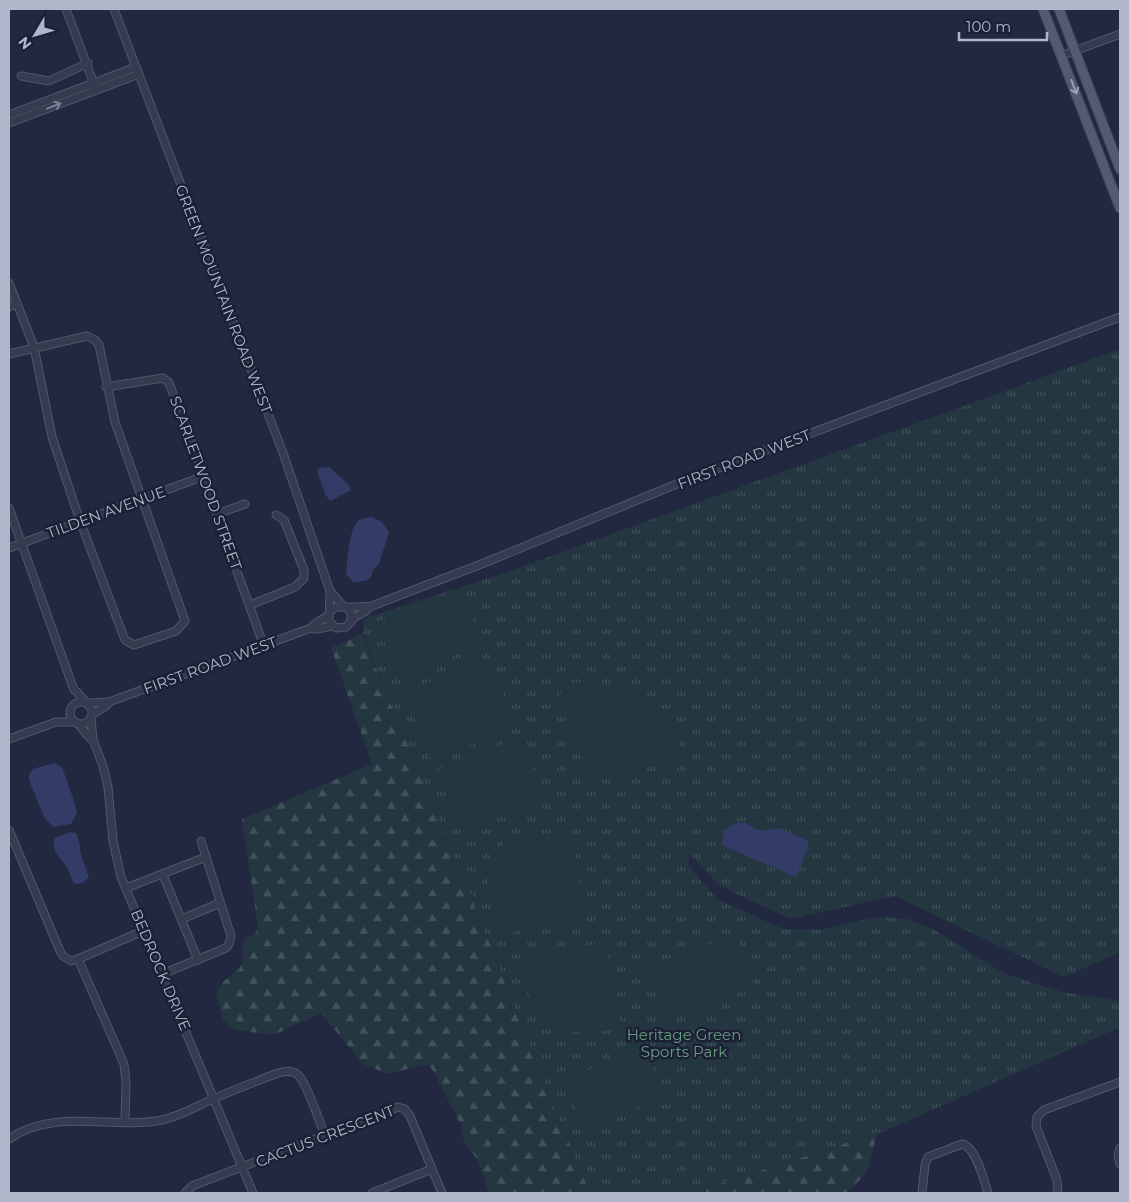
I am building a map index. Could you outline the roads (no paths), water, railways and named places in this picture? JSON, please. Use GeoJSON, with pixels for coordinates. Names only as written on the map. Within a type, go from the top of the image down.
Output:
{"type":"FeatureCollection","features":[{"type":"Feature","properties":{"kind":"main road"},"geometry":{"type":"LineString","coordinates":[[1044,9],[1120,208]]}},
{"type":"Feature","properties":{"kind":"main road"},"geometry":{"type":"LineString","coordinates":[[1059,9],[1120,169]]}},
{"type":"Feature","properties":{"kind":"street"},"geometry":{"type":"LineString","coordinates":[[66,9],[88,63],[95,86]]}},
{"type":"Feature","properties":{"kind":"street","name":"GREEN MOUNTAIN ROAD WEST"},"geometry":{"type":"LineString","coordinates":[[114,9],[282,453],[330,590],[330,612]]}},
{"type":"Feature","properties":{"kind":"street"},"geometry":{"type":"LineString","coordinates":[[1062,56],[1120,34]]}},
{"type":"Feature","properties":{"kind":"street"},"geometry":{"type":"LineString","coordinates":[[21,76],[49,80],[88,63]]}},
{"type":"Feature","properties":{"kind":"street"},"geometry":{"type":"LineString","coordinates":[[9,115],[138,71]]}},
{"type":"Feature","properties":{"kind":"street"},"geometry":{"type":"LineString","coordinates":[[9,123],[95,86]]}},
{"type":"Feature","properties":{"kind":"street"},"geometry":{"type":"LineString","coordinates":[[9,283],[34,347],[52,437],[80,521],[125,640],[134,645],[176,631],[185,621],[115,422],[106,387],[99,345],[88,336],[34,347],[9,354]]}},
{"type":"Feature","properties":{"kind":"street"},"geometry":{"type":"LineString","coordinates":[[9,307],[17,304]]}},
{"type":"Feature","properties":{"kind":"street","name":"FIRST ROAD WEST"},"geometry":{"type":"LineString","coordinates":[[351,622],[369,607],[479,565],[684,481],[1120,317]]}},
{"type":"Feature","properties":{"kind":"street","name":"SCARLETWOOD STREET"},"geometry":{"type":"LineString","coordinates":[[106,387],[163,378],[169,383],[264,646]]}},
{"type":"Feature","properties":{"kind":"street","name":"TILDEN AVENUE"},"geometry":{"type":"LineString","coordinates":[[9,548],[204,476]]}},
{"type":"Feature","properties":{"kind":"street"},"geometry":{"type":"LineString","coordinates":[[217,514],[245,504]]}},
{"type":"Feature","properties":{"kind":"street"},"geometry":{"type":"LineString","coordinates":[[9,508],[74,690],[92,710],[92,716]]}},
{"type":"Feature","properties":{"kind":"street"},"geometry":{"type":"LineString","coordinates":[[250,605],[295,587],[304,578],[304,570],[284,520],[276,515]]}},
{"type":"Feature","properties":{"kind":"street","name":"GREEN MOUNTAIN ROAD WEST"},"geometry":{"type":"LineString","coordinates":[[330,590],[344,606]]}},
{"type":"Feature","properties":{"kind":"street","name":"FIRST ROAD WEST"},"geometry":{"type":"LineString","coordinates":[[344,606],[358,608],[365,605],[369,607]]}},
{"type":"Feature","properties":{"kind":"street"},"geometry":{"type":"LineString","coordinates":[[336,606],[344,606],[351,612],[351,622],[343,628],[333,626],[329,621],[330,612],[336,606]]}},
{"type":"Feature","properties":{"kind":"street","name":"FIRST ROAD WEST"},"geometry":{"type":"LineString","coordinates":[[56,722],[81,701],[109,702],[311,628],[314,624],[325,619],[330,612]]}},
{"type":"Feature","properties":{"kind":"street","name":"FIRST ROAD WEST"},"geometry":{"type":"LineString","coordinates":[[311,628],[316,630],[333,626]]}},
{"type":"Feature","properties":{"kind":"street"},"geometry":{"type":"LineString","coordinates":[[74,690],[72,694],[71,719],[76,723]]}},
{"type":"Feature","properties":{"kind":"street","name":"FIRST ROAD WEST"},"geometry":{"type":"LineString","coordinates":[[9,739],[56,722],[86,723],[109,702]]}},
{"type":"Feature","properties":{"kind":"street","name":"BEDROCK DRIVE"},"geometry":{"type":"LineString","coordinates":[[92,716],[93,740],[103,766],[108,788],[116,855],[121,876],[253,1193]]}},
{"type":"Feature","properties":{"kind":"street","name":"BEDROCK DRIVE"},"geometry":{"type":"LineString","coordinates":[[76,723],[93,740]]}},
{"type":"Feature","properties":{"kind":"street"},"geometry":{"type":"LineString","coordinates":[[9,830],[63,956],[71,961],[143,931]]}},
{"type":"Feature","properties":{"kind":"street"},"geometry":{"type":"LineString","coordinates":[[162,974],[226,948],[229,944],[231,936],[201,842]]}},
{"type":"Feature","properties":{"kind":"street"},"geometry":{"type":"LineString","coordinates":[[126,888],[206,857]]}},
{"type":"Feature","properties":{"kind":"street"},"geometry":{"type":"LineString","coordinates":[[163,875],[198,960]]}},
{"type":"Feature","properties":{"kind":"street"},"geometry":{"type":"LineString","coordinates":[[182,919],[220,903]]}},
{"type":"Feature","properties":{"kind":"street"},"geometry":{"type":"LineString","coordinates":[[78,958],[124,1064],[126,1082],[125,1121]]}},
{"type":"Feature","properties":{"kind":"street"},"geometry":{"type":"LineString","coordinates":[[9,1140],[29,1129],[58,1122],[77,1120],[160,1120],[174,1117],[215,1098],[284,1071],[297,1074],[304,1083],[324,1135]]}},
{"type":"Feature","properties":{"kind":"street"},"geometry":{"type":"LineString","coordinates":[[1058,1193],[1057,1180],[1036,1126],[1037,1117],[1044,1110],[1120,1082]]}},
{"type":"Feature","properties":{"kind":"street","name":"CACTUS CRESCENT"},"geometry":{"type":"LineString","coordinates":[[185,1193],[192,1186],[395,1107],[402,1107],[407,1110],[442,1193]]}},
{"type":"Feature","properties":{"kind":"street"},"geometry":{"type":"LineString","coordinates":[[922,1193],[924,1165],[928,1157],[962,1144],[968,1145],[974,1153],[988,1193]]}},
{"type":"Feature","properties":{"kind":"street"},"geometry":{"type":"LineString","coordinates":[[1120,1148],[1118,1155],[1120,1164]]}},
{"type":"Feature","properties":{"kind":"street"},"geometry":{"type":"LineString","coordinates":[[372,1193],[432,1169]]}},
{"type":"Feature","properties":{"kind":"water"},"geometry":{"type":"Polygon","coordinates":[[[329,467],[349,485],[351,490],[330,501],[325,494],[317,471],[319,468],[329,467]]]}},
{"type":"Feature","properties":{"kind":"water"},"geometry":{"type":"Polygon","coordinates":[[[372,517],[382,522],[389,532],[379,564],[373,570],[371,577],[366,581],[353,582],[346,574],[351,536],[358,521],[372,517]]]}},
{"type":"Feature","properties":{"kind":"water"},"geometry":{"type":"Polygon","coordinates":[[[54,763],[62,767],[77,813],[71,824],[53,827],[44,817],[29,780],[29,775],[33,769],[54,763]]]}},
{"type":"Feature","properties":{"kind":"water"},"geometry":{"type":"Polygon","coordinates":[[[738,822],[745,823],[759,831],[780,828],[808,841],[809,844],[797,875],[793,876],[724,846],[722,844],[725,833],[738,822]]]}},
{"type":"Feature","properties":{"kind":"water"},"geometry":{"type":"Polygon","coordinates":[[[70,832],[76,833],[89,877],[83,883],[75,884],[66,866],[56,853],[54,846],[55,838],[70,832]]]}},
{"type":"Feature","properties":{"kind":"park label","name":"Heritage Green Sports Park"},"geometry":{"type":"Point","coordinates":[684,1042]}}]}
